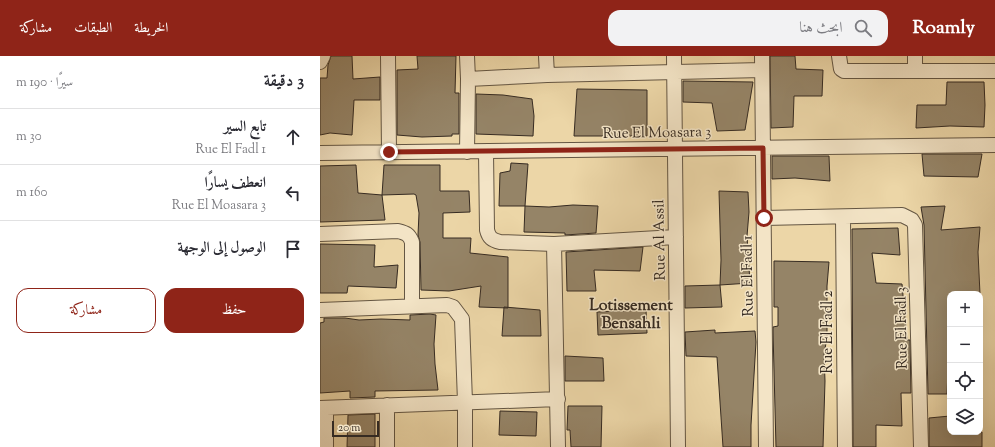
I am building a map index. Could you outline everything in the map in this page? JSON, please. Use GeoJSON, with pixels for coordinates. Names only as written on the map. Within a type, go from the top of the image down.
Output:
{"type":"FeatureCollection","features":[{"type":"Feature","properties":{"kind":"street"},"geometry":{"type":"LineString","coordinates":[[320,62],[323,56]]}},
{"type":"Feature","properties":{"kind":"street"},"geometry":{"type":"LineString","coordinates":[[388,56],[389,152]]}},
{"type":"Feature","properties":{"kind":"street"},"geometry":{"type":"LineString","coordinates":[[467,56],[467,152]]}},
{"type":"Feature","properties":{"kind":"street"},"geometry":{"type":"LineString","coordinates":[[546,56],[547,75]]}},
{"type":"Feature","properties":{"kind":"street","name":"Rue Al Assil"},"geometry":{"type":"LineString","coordinates":[[674,56],[678,447]]}},
{"type":"Feature","properties":{"kind":"street"},"geometry":{"type":"LineString","coordinates":[[839,56],[839,65],[844,71],[995,71]]}},
{"type":"Feature","properties":{"kind":"street"},"geometry":{"type":"LineString","coordinates":[[915,56],[915,71]]}},
{"type":"Feature","properties":{"kind":"street"},"geometry":{"type":"LineString","coordinates":[[468,79],[547,75],[674,72],[762,63]]}},
{"type":"Feature","properties":{"kind":"street","name":"Rue El Fadl 1"},"geometry":{"type":"LineString","coordinates":[[762,63],[766,447]]}},
{"type":"Feature","properties":{"kind":"street","name":"Rue El Moasara 3"},"geometry":{"type":"LineString","coordinates":[[320,153],[995,145]]}},
{"type":"Feature","properties":{"kind":"street"},"geometry":{"type":"LineString","coordinates":[[486,152],[486,230],[492,240],[500,242],[554,244],[676,237]]}},
{"type":"Feature","properties":{"kind":"street","name":"Rue El Fadl 3"},"geometry":{"type":"LineString","coordinates":[[843,218],[902,215],[912,220],[915,225],[921,447]]}},
{"type":"Feature","properties":{"kind":"street"},"geometry":{"type":"LineString","coordinates":[[764,218],[843,218]]}},
{"type":"Feature","properties":{"kind":"street","name":"Rue El Fadl 2"},"geometry":{"type":"LineString","coordinates":[[843,218],[845,447]]}},
{"type":"Feature","properties":{"kind":"street"},"geometry":{"type":"LineString","coordinates":[[320,234],[405,232],[410,236],[412,242],[412,306]]}},
{"type":"Feature","properties":{"kind":"street"},"geometry":{"type":"LineString","coordinates":[[554,244],[558,447]]}},
{"type":"Feature","properties":{"kind":"street"},"geometry":{"type":"LineString","coordinates":[[320,310],[447,305],[453,307],[462,319],[465,402],[464,447]]}},
{"type":"Feature","properties":{"kind":"street"},"geometry":{"type":"LineString","coordinates":[[326,447],[323,408],[558,398]]}},
{"type":"Feature","properties":{"kind":"street"},"geometry":{"type":"LineString","coordinates":[[386,405],[387,447]]}},
{"type":"Feature","properties":{"kind":"building"},"geometry":{"type":"Polygon","coordinates":[[[331,56],[352,56],[353,79],[380,77],[380,100],[354,100],[352,135],[330,133],[320,135],[320,78],[327,78],[328,65],[331,56]]]}},
{"type":"Feature","properties":{"kind":"building"},"geometry":{"type":"Polygon","coordinates":[[[417,56],[456,56],[455,93],[459,93],[459,134],[452,134],[452,136],[422,137],[397,135],[397,70],[418,69],[417,56]]]}},
{"type":"Feature","properties":{"kind":"building"},"geometry":{"type":"Polygon","coordinates":[[[770,56],[795,56],[796,69],[823,70],[822,96],[794,96],[793,127],[771,128],[770,56]]]}},
{"type":"Feature","properties":{"kind":"building"},"geometry":{"type":"Polygon","coordinates":[[[683,81],[753,82],[745,130],[717,131],[712,103],[683,102],[683,81]]]}},
{"type":"Feature","properties":{"kind":"building"},"geometry":{"type":"Polygon","coordinates":[[[947,82],[984,82],[984,127],[950,126],[916,128],[917,105],[946,105],[947,82]]]}},
{"type":"Feature","properties":{"kind":"building"},"geometry":{"type":"Polygon","coordinates":[[[577,89],[647,90],[647,136],[574,136],[577,89]]]}},
{"type":"Feature","properties":{"kind":"building"},"geometry":{"type":"Polygon","coordinates":[[[476,94],[503,95],[532,99],[534,116],[533,136],[476,134],[476,94]]]}},
{"type":"Feature","properties":{"kind":"building"},"geometry":{"type":"Polygon","coordinates":[[[922,154],[982,154],[978,177],[924,176],[922,154]]]}},
{"type":"Feature","properties":{"kind":"building"},"geometry":{"type":"Polygon","coordinates":[[[772,156],[829,156],[830,181],[795,178],[772,179],[772,156]]]}},
{"type":"Feature","properties":{"kind":"building"},"geometry":{"type":"Polygon","coordinates":[[[511,163],[528,164],[525,206],[499,206],[500,173],[510,171],[511,163]]]}},
{"type":"Feature","properties":{"kind":"building"},"geometry":{"type":"Polygon","coordinates":[[[356,165],[358,193],[382,195],[385,220],[320,222],[320,166],[356,165]]]}},
{"type":"Feature","properties":{"kind":"building"},"geometry":{"type":"Polygon","coordinates":[[[384,165],[440,165],[440,191],[469,191],[470,212],[443,213],[443,238],[471,238],[470,253],[508,257],[508,308],[479,307],[481,286],[449,291],[421,290],[420,242],[418,235],[419,213],[416,195],[382,195],[384,165]]]}},
{"type":"Feature","properties":{"kind":"building"},"geometry":{"type":"Polygon","coordinates":[[[719,191],[748,192],[749,212],[747,236],[750,283],[720,285],[721,260],[719,191]]]}},
{"type":"Feature","properties":{"kind":"building"},"geometry":{"type":"Polygon","coordinates":[[[573,205],[598,206],[596,233],[565,235],[565,233],[524,232],[525,206],[549,207],[573,205]]]}},
{"type":"Feature","properties":{"kind":"building"},"geometry":{"type":"Polygon","coordinates":[[[945,206],[941,230],[980,227],[978,252],[980,291],[947,291],[947,394],[928,394],[924,225],[921,207],[945,206]]]}},
{"type":"Feature","properties":{"kind":"building"},"geometry":{"type":"Polygon","coordinates":[[[898,228],[900,255],[872,253],[876,283],[902,284],[907,340],[910,340],[911,393],[901,393],[902,426],[876,425],[876,447],[853,447],[852,229],[898,228]]]}},
{"type":"Feature","properties":{"kind":"building"},"geometry":{"type":"Polygon","coordinates":[[[320,244],[375,245],[374,267],[398,265],[396,288],[348,286],[347,293],[320,293],[320,244]]]}},
{"type":"Feature","properties":{"kind":"building"},"geometry":{"type":"Polygon","coordinates":[[[643,247],[640,271],[594,270],[596,291],[567,291],[566,252],[643,247]]]}},
{"type":"Feature","properties":{"kind":"building"},"geometry":{"type":"Polygon","coordinates":[[[774,261],[829,262],[827,286],[827,337],[824,355],[825,381],[823,447],[776,447],[773,327],[778,326],[778,307],[774,307],[774,261]]]}},
{"type":"Feature","properties":{"kind":"building"},"geometry":{"type":"Polygon","coordinates":[[[720,285],[722,307],[685,308],[685,286],[720,285]]]}},
{"type":"Feature","properties":{"kind":"building"},"geometry":{"type":"Polygon","coordinates":[[[504,307],[540,310],[541,336],[502,336],[504,307]]]}},
{"type":"Feature","properties":{"kind":"building"},"geometry":{"type":"Polygon","coordinates":[[[646,310],[647,333],[598,335],[597,312],[646,310]]]}},
{"type":"Feature","properties":{"kind":"building"},"geometry":{"type":"Polygon","coordinates":[[[410,315],[436,315],[434,344],[438,390],[375,391],[375,397],[350,398],[350,391],[320,393],[320,323],[324,322],[324,318],[410,320],[410,315]]]}},
{"type":"Feature","properties":{"kind":"building"},"geometry":{"type":"Polygon","coordinates":[[[715,330],[715,333],[755,331],[756,342],[751,447],[723,447],[717,357],[686,356],[685,332],[715,330]]]}},
{"type":"Feature","properties":{"kind":"building"},"geometry":{"type":"Polygon","coordinates":[[[565,356],[603,358],[604,381],[565,381],[565,356]]]}},
{"type":"Feature","properties":{"kind":"building"},"geometry":{"type":"Polygon","coordinates":[[[568,406],[602,406],[601,447],[571,447],[570,430],[567,430],[568,406]]]}},
{"type":"Feature","properties":{"kind":"building"},"geometry":{"type":"Polygon","coordinates":[[[500,411],[537,412],[536,436],[499,435],[500,411]]]}},
{"type":"Feature","properties":{"kind":"building"},"geometry":{"type":"Polygon","coordinates":[[[375,414],[375,447],[347,447],[348,415],[375,414]]]}},
{"type":"Feature","properties":{"kind":"building"},"geometry":{"type":"Polygon","coordinates":[[[947,416],[947,435],[982,435],[982,447],[929,447],[929,418],[947,416]]]}},
{"type":"Feature","properties":{"kind":"district","name":"Lotissement Bensahli"},"geometry":{"type":"Point","coordinates":[631,313]}},
{"type":"Feature","properties":{"kind":"route"},"geometry":{"type":"LineString","coordinates":[[389,152],[763,148],[764,218]]}}]}
